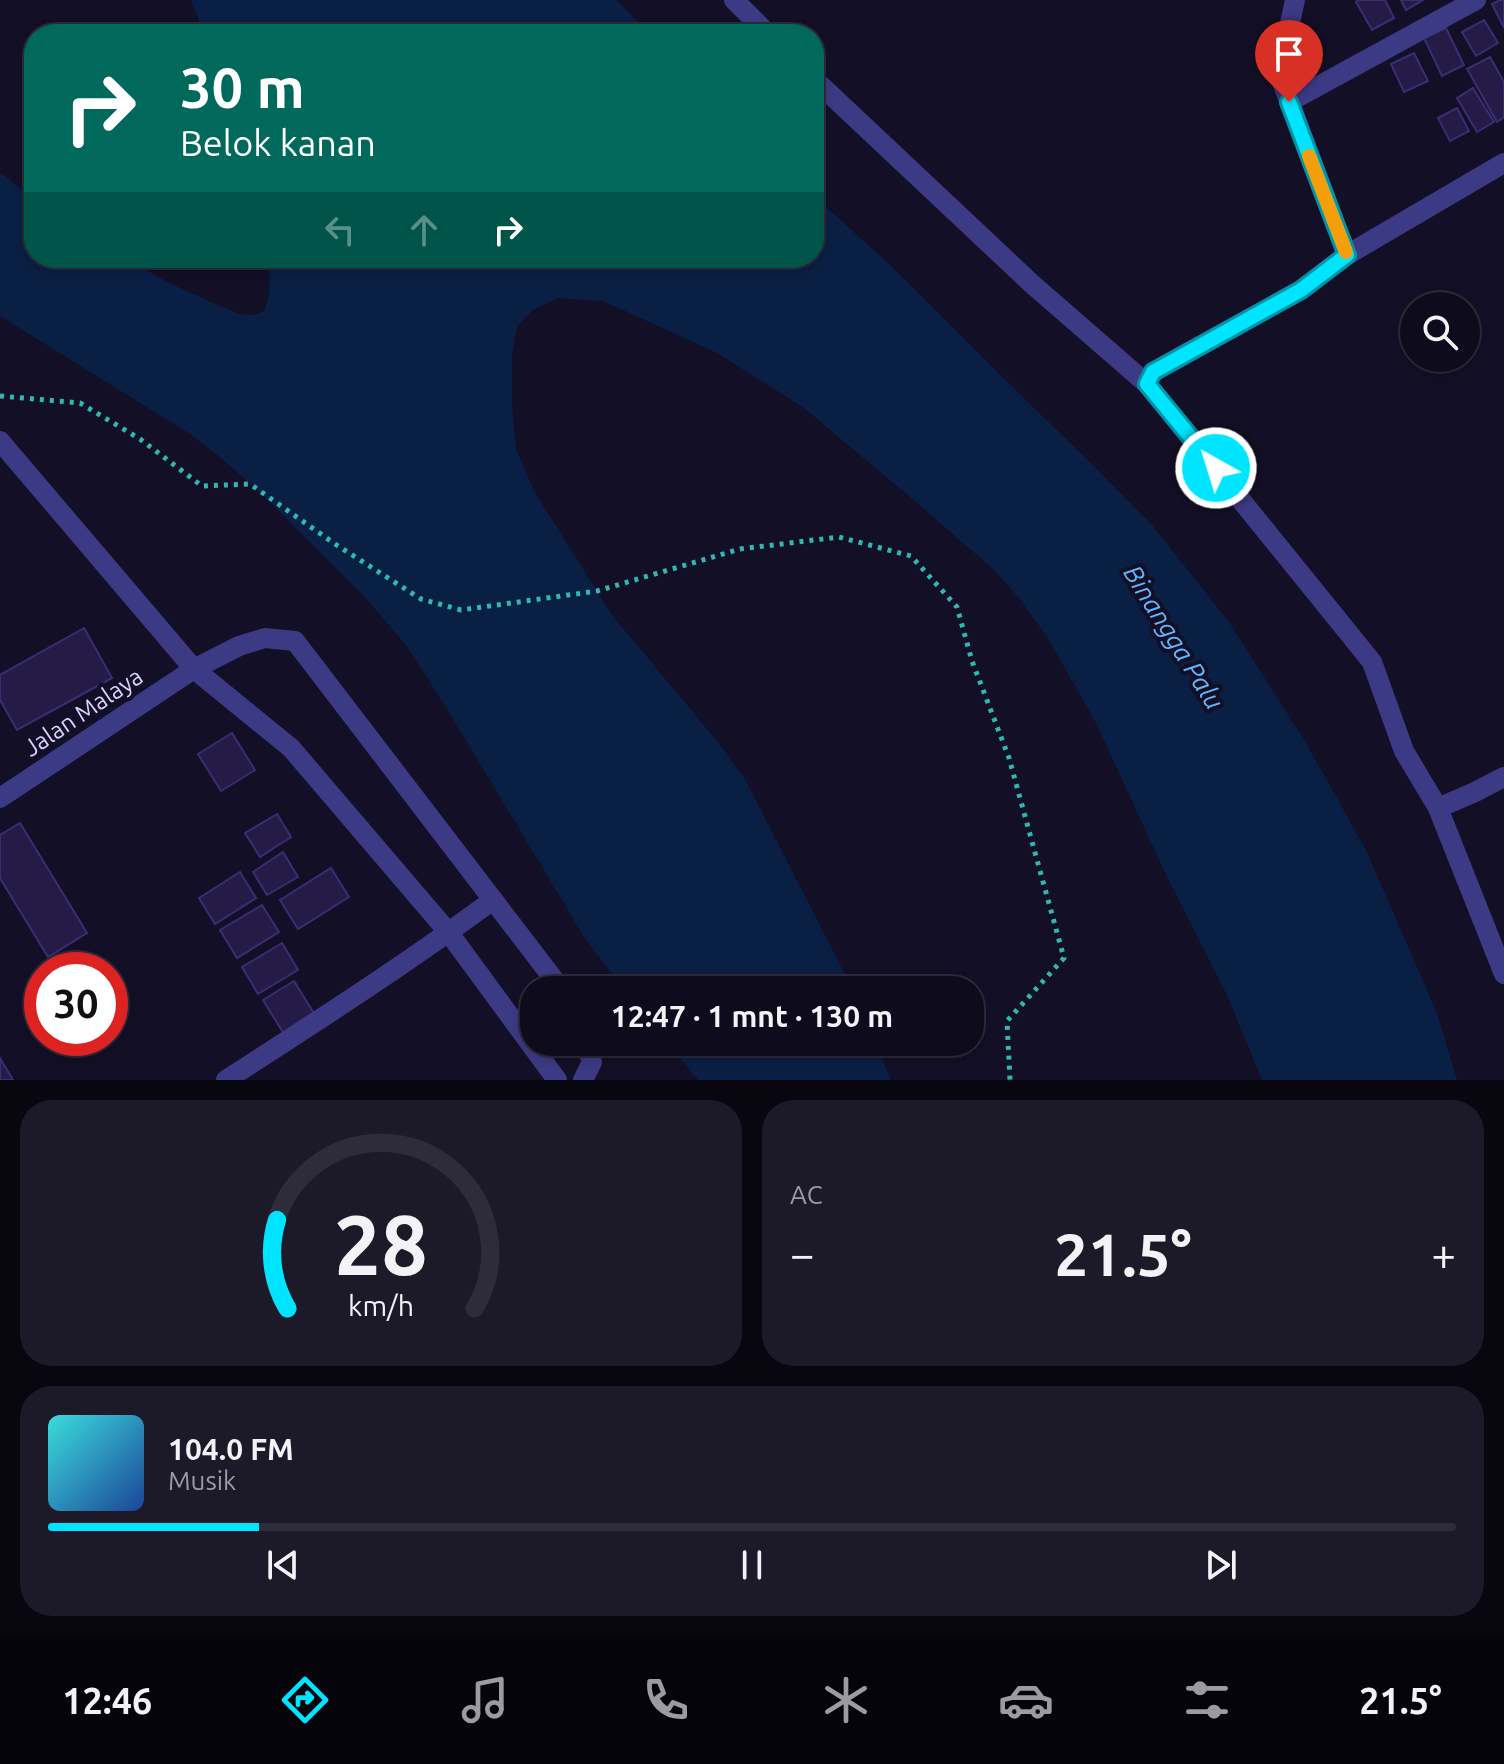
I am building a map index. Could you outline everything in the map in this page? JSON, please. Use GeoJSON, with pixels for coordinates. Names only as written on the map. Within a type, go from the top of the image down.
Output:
{"type":"FeatureCollection","features":[{"type":"Feature","properties":{"kind":"street"},"geometry":{"type":"LineString","coordinates":[[734,0],[758,24]]}},
{"type":"Feature","properties":{"kind":"street"},"geometry":{"type":"LineString","coordinates":[[1295,0],[1279,74],[1347,255]]}},
{"type":"Feature","properties":{"kind":"street"},"geometry":{"type":"LineString","coordinates":[[1289,102],[1476,0]]}},
{"type":"Feature","properties":{"kind":"street"},"geometry":{"type":"LineString","coordinates":[[824,88],[1032,284],[1147,384],[1372,662],[1404,751],[1438,808],[1504,974]]}},
{"type":"Feature","properties":{"kind":"street"},"geometry":{"type":"LineString","coordinates":[[1147,384],[1153,372],[1301,290],[1347,255],[1504,163]]}},
{"type":"Feature","properties":{"kind":"street"},"geometry":{"type":"LineString","coordinates":[[0,441],[194,669],[291,748],[449,933],[557,1080]]}},
{"type":"Feature","properties":{"kind":"street","name":"Jalan Malaya"},"geometry":{"type":"LineString","coordinates":[[0,798],[194,669],[239,646],[265,638],[295,641],[551,976]]}},
{"type":"Feature","properties":{"kind":"street"},"geometry":{"type":"LineString","coordinates":[[1438,808],[1504,777]]}},
{"type":"Feature","properties":{"kind":"street"},"geometry":{"type":"LineString","coordinates":[[226,1080],[449,933],[493,900]]}},
{"type":"Feature","properties":{"kind":"street"},"geometry":{"type":"LineString","coordinates":[[583,1080],[592,1062],[590,1056]]}},
{"type":"Feature","properties":{"kind":"path"},"geometry":{"type":"LineString","coordinates":[[0,396],[80,403],[140,439],[202,486],[250,484],[421,599],[461,610],[597,591],[740,549],[839,537],[911,556],[957,607],[972,661],[1009,758],[1064,958],[1007,1021],[1010,1080]]}},
{"type":"Feature","properties":{"kind":"water"},"geometry":{"type":"Polygon","coordinates":[[[191,0],[616,0],[640,24],[200,24],[191,0]]]}},
{"type":"Feature","properties":{"kind":"water","name":"Binangga Palu"},"geometry":{"type":"Polygon","coordinates":[[[0,172],[24,191],[24,268],[143,268],[213,303],[240,314],[254,315],[264,311],[270,285],[269,268],[824,268],[824,205],[888,263],[1152,525],[1229,622],[1306,743],[1366,850],[1437,1013],[1457,1080],[1262,1080],[1227,995],[1167,877],[1096,723],[1046,635],[1018,597],[994,570],[804,408],[715,352],[603,301],[558,298],[533,310],[517,326],[512,354],[516,449],[534,491],[612,615],[745,779],[846,976],[614,976],[586,940],[405,644],[364,596],[269,501],[187,432],[0,316],[0,172]]]}},
{"type":"Feature","properties":{"kind":"water"},"geometry":{"type":"Polygon","coordinates":[[[678,1056],[881,1056],[891,1080],[698,1080],[678,1056]]]}},
{"type":"Feature","properties":{"kind":"building"},"geometry":{"type":"Polygon","coordinates":[[[1385,0],[1394,18],[1372,30],[1356,2],[1385,0]]]}},
{"type":"Feature","properties":{"kind":"building"},"geometry":{"type":"Polygon","coordinates":[[[1401,0],[1423,0],[1406,10],[1401,0]]]}},
{"type":"Feature","properties":{"kind":"building"},"geometry":{"type":"Polygon","coordinates":[[[1504,0],[1504,28],[1492,4],[1504,0]]]}},
{"type":"Feature","properties":{"kind":"building"},"geometry":{"type":"Polygon","coordinates":[[[1484,20],[1498,43],[1476,56],[1462,32],[1484,20]]]}},
{"type":"Feature","properties":{"kind":"building"},"geometry":{"type":"Polygon","coordinates":[[[1446,28],[1464,65],[1442,76],[1424,38],[1446,28]]]}},
{"type":"Feature","properties":{"kind":"building"},"geometry":{"type":"Polygon","coordinates":[[[1414,53],[1428,81],[1404,92],[1391,64],[1414,53]]]}},
{"type":"Feature","properties":{"kind":"building"},"geometry":{"type":"Polygon","coordinates":[[[1490,57],[1504,82],[1504,117],[1497,122],[1467,69],[1490,57]]]}},
{"type":"Feature","properties":{"kind":"building"},"geometry":{"type":"Polygon","coordinates":[[[1473,88],[1494,122],[1477,132],[1457,98],[1473,88]]]}},
{"type":"Feature","properties":{"kind":"building"},"geometry":{"type":"Polygon","coordinates":[[[1457,108],[1469,131],[1450,141],[1438,118],[1457,108]]]}},
{"type":"Feature","properties":{"kind":"building"},"geometry":{"type":"Polygon","coordinates":[[[84,628],[112,678],[17,730],[0,700],[0,675],[84,628]]]}},
{"type":"Feature","properties":{"kind":"building"},"geometry":{"type":"Polygon","coordinates":[[[232,733],[255,770],[221,791],[198,754],[232,733]]]}},
{"type":"Feature","properties":{"kind":"building"},"geometry":{"type":"Polygon","coordinates":[[[277,814],[291,837],[260,857],[245,833],[277,814]]]}},
{"type":"Feature","properties":{"kind":"building"},"geometry":{"type":"Polygon","coordinates":[[[20,823],[87,933],[56,952],[45,952],[0,878],[0,835],[20,823]]]}},
{"type":"Feature","properties":{"kind":"building"},"geometry":{"type":"Polygon","coordinates":[[[283,852],[298,877],[267,895],[253,872],[283,852]]]}},
{"type":"Feature","properties":{"kind":"building"},"geometry":{"type":"Polygon","coordinates":[[[331,868],[349,897],[298,929],[280,900],[331,868]]]}},
{"type":"Feature","properties":{"kind":"building"},"geometry":{"type":"Polygon","coordinates":[[[240,872],[256,898],[215,924],[199,898],[240,872]]]}},
{"type":"Feature","properties":{"kind":"building"},"geometry":{"type":"Polygon","coordinates":[[[262,905],[279,932],[237,958],[220,930],[262,905]]]}},
{"type":"Feature","properties":{"kind":"building"},"geometry":{"type":"Polygon","coordinates":[[[282,943],[298,970],[258,994],[242,967],[282,943]]]}},
{"type":"Feature","properties":{"kind":"building"},"geometry":{"type":"Polygon","coordinates":[[[294,981],[315,1015],[284,1034],[263,1000],[294,981]]]}},
{"type":"Feature","properties":{"kind":"building"},"geometry":{"type":"Polygon","coordinates":[[[0,1058],[13,1080],[0,1080],[0,1058]]]}},
{"type":"Feature","properties":{"kind":"slow traffic"},"geometry":{"type":"LineString","coordinates":[[1309,156],[1346,252]]}},
{"type":"Feature","properties":{"kind":"route"},"geometry":{"type":"LineString","coordinates":[[1216,468],[1147,384],[1153,372],[1301,290],[1347,255],[1289,102]]}}]}
